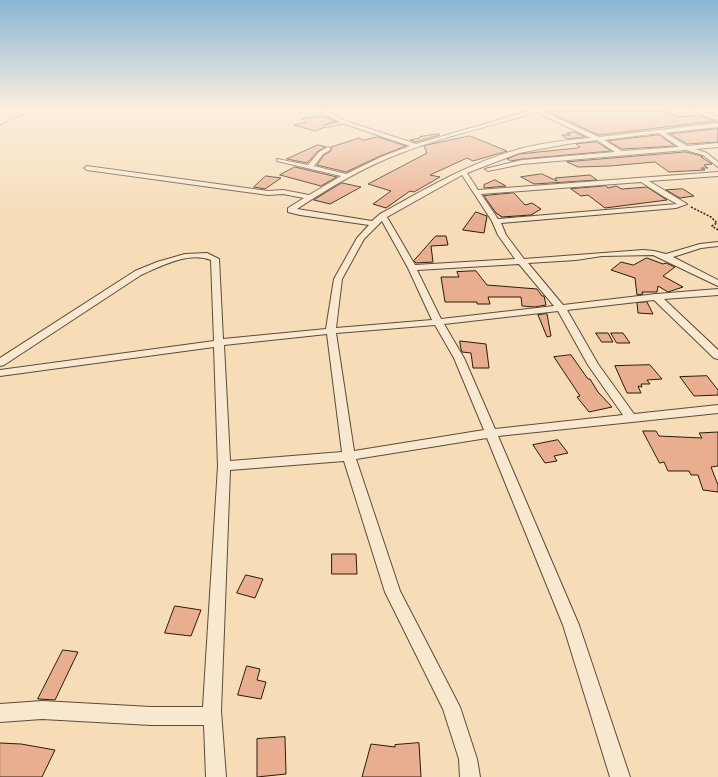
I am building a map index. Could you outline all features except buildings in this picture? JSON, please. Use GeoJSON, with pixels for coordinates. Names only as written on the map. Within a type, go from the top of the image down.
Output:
{"type":"FeatureCollection","features":[{"type":"Feature","properties":{"kind":"street"},"geometry":{"type":"LineString","coordinates":[[378,219],[300,213],[291,210],[310,197],[348,176],[414,146]]}},
{"type":"Feature","properties":{"kind":"street"},"geometry":{"type":"LineString","coordinates":[[470,777],[468,759],[451,707],[393,592],[349,456],[331,331],[338,280],[361,238],[378,219],[464,173],[518,151],[544,146]]}},
{"type":"Feature","properties":{"kind":"street"},"geometry":{"type":"LineString","coordinates":[[610,146],[620,153]]}},
{"type":"Feature","properties":{"kind":"street"},"geometry":{"type":"LineString","coordinates":[[464,173],[522,162],[697,146]]}},
{"type":"Feature","properties":{"kind":"street"},"geometry":{"type":"LineString","coordinates":[[684,147],[704,154],[718,166]]}},
{"type":"Feature","properties":{"kind":"street"},"geometry":{"type":"LineString","coordinates":[[310,167],[321,153],[328,149]]}},
{"type":"Feature","properties":{"kind":"street"},"geometry":{"type":"LineString","coordinates":[[279,160],[348,176]]}},
{"type":"Feature","properties":{"kind":"street"},"geometry":{"type":"LineString","coordinates":[[87,168],[268,193],[283,192],[310,197]]}},
{"type":"Feature","properties":{"kind":"street"},"geometry":{"type":"LineString","coordinates":[[464,173],[496,221],[502,235],[520,261],[561,308],[592,365],[631,418]]}},
{"type":"Feature","properties":{"kind":"street"},"geometry":{"type":"LineString","coordinates":[[477,192],[718,174]]}},
{"type":"Feature","properties":{"kind":"street"},"geometry":{"type":"LineString","coordinates":[[642,179],[660,192],[683,204]]}},
{"type":"Feature","properties":{"kind":"street"},"geometry":{"type":"LineString","coordinates":[[496,221],[676,206],[683,204]]}},
{"type":"Feature","properties":{"kind":"street"},"geometry":{"type":"LineString","coordinates":[[378,219],[412,268],[438,322],[459,358],[571,625],[620,777]]}},
{"type":"Feature","properties":{"kind":"street"},"geometry":{"type":"LineString","coordinates":[[666,257],[700,246],[718,244]]}},
{"type":"Feature","properties":{"kind":"street"},"geometry":{"type":"LineString","coordinates":[[412,268],[643,252],[654,253],[666,257],[718,283]]}},
{"type":"Feature","properties":{"kind":"street"},"geometry":{"type":"LineString","coordinates":[[0,363],[130,276],[150,267],[185,257],[208,256],[215,259],[224,466],[213,716],[216,777]]}},
{"type":"Feature","properties":{"kind":"street"},"geometry":{"type":"LineString","coordinates":[[0,373],[218,343],[331,331],[438,322],[656,297],[716,294]]}},
{"type":"Feature","properties":{"kind":"street"},"geometry":{"type":"LineString","coordinates":[[656,297],[718,356]]}},
{"type":"Feature","properties":{"kind":"street"},"geometry":{"type":"LineString","coordinates":[[224,466],[349,456],[491,433],[718,410]]}},
{"type":"Feature","properties":{"kind":"street"},"geometry":{"type":"LineString","coordinates":[[0,713],[42,710],[151,716],[213,716]]}},
{"type":"Feature","properties":{"kind":"path"},"geometry":{"type":"LineString","coordinates":[[683,204],[711,217],[717,222],[712,226],[718,230]]}}]}
